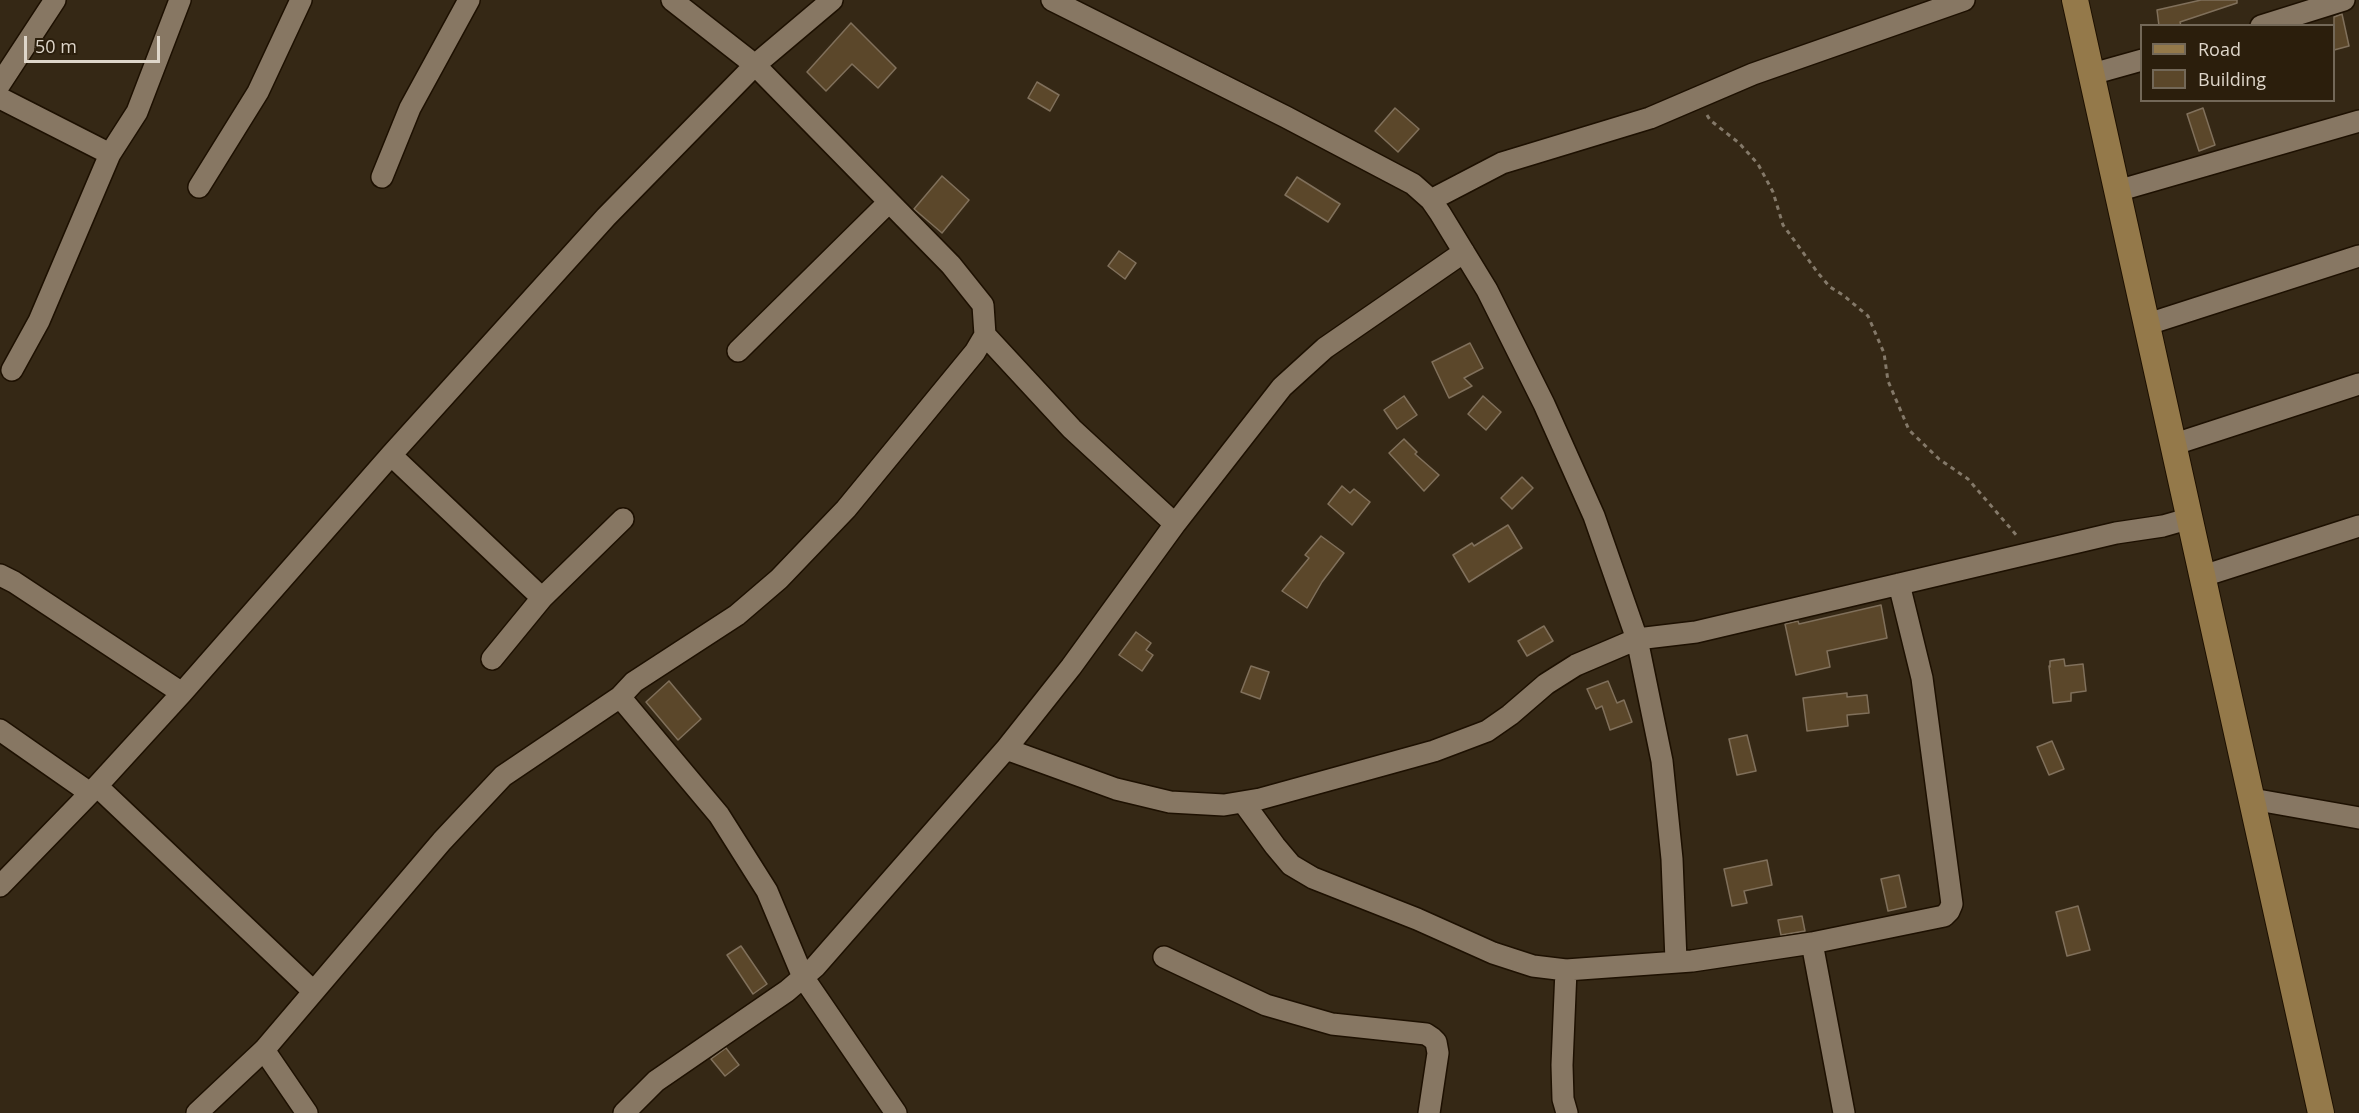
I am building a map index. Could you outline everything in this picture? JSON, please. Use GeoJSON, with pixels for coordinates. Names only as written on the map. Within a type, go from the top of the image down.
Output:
{"type":"FeatureCollection","features":[{"type":"Feature","properties":{"kind":"main road"},"geometry":{"type":"LineString","coordinates":[[2075,0],[2175,444],[2321,1113]]}},
{"type":"Feature","properties":{"kind":"street"},"geometry":{"type":"LineString","coordinates":[[0,84],[55,0]]}},
{"type":"Feature","properties":{"kind":"street"},"geometry":{"type":"LineString","coordinates":[[12,370],[39,321],[110,154],[137,112],[180,0]]}},
{"type":"Feature","properties":{"kind":"street"},"geometry":{"type":"LineString","coordinates":[[199,187],[258,92],[301,0]]}},
{"type":"Feature","properties":{"kind":"street"},"geometry":{"type":"LineString","coordinates":[[382,177],[410,108],[469,0]]}},
{"type":"Feature","properties":{"kind":"street"},"geometry":{"type":"LineString","coordinates":[[197,1113],[264,1050],[442,842],[503,776],[620,697],[634,682],[737,615],[779,579],[846,509],[975,352],[985,335],[983,305],[951,265],[755,65],[672,0]]}},
{"type":"Feature","properties":{"kind":"street"},"geometry":{"type":"LineString","coordinates":[[4,876],[94,789],[182,693],[606,217],[755,65],[832,0]]}},
{"type":"Feature","properties":{"kind":"street"},"geometry":{"type":"LineString","coordinates":[[1052,0],[1286,117],[1413,184],[1431,200],[1487,290],[1544,404],[1585,495],[1637,639],[1662,761],[1672,859],[1676,961]]}},
{"type":"Feature","properties":{"kind":"street"},"geometry":{"type":"LineString","coordinates":[[1431,200],[1502,163],[1650,118],[1753,74],[1964,0]]}},
{"type":"Feature","properties":{"kind":"street"},"geometry":{"type":"LineString","coordinates":[[2267,24],[2344,0]]}},
{"type":"Feature","properties":{"kind":"street"},"geometry":{"type":"LineString","coordinates":[[2092,74],[2140,61]]}},
{"type":"Feature","properties":{"kind":"street"},"geometry":{"type":"LineString","coordinates":[[0,98],[110,154]]}},
{"type":"Feature","properties":{"kind":"street"},"geometry":{"type":"LineString","coordinates":[[2117,191],[2359,121]]}},
{"type":"Feature","properties":{"kind":"street"},"geometry":{"type":"LineString","coordinates":[[738,351],[889,202]]}},
{"type":"Feature","properties":{"kind":"street"},"geometry":{"type":"LineString","coordinates":[[624,1113],[656,1081],[787,991],[815,967],[869,908],[1006,749],[1071,667],[1175,524],[1282,387],[1325,348],[1464,252]]}},
{"type":"Feature","properties":{"kind":"street"},"geometry":{"type":"LineString","coordinates":[[2148,324],[2359,256]]}},
{"type":"Feature","properties":{"kind":"street"},"geometry":{"type":"LineString","coordinates":[[985,335],[1072,429],[1175,524]]}},
{"type":"Feature","properties":{"kind":"street"},"geometry":{"type":"LineString","coordinates":[[2175,444],[2359,384]]}},
{"type":"Feature","properties":{"kind":"street"},"geometry":{"type":"LineString","coordinates":[[392,455],[542,598]]}},
{"type":"Feature","properties":{"kind":"street"},"geometry":{"type":"LineString","coordinates":[[1006,749],[1116,789],[1170,802],[1224,805],[1260,799],[1434,751],[1487,731],[1510,715],[1546,684],[1576,665],[1637,639],[1696,632],[2116,533],[2163,526],[2191,518]]}},
{"type":"Feature","properties":{"kind":"street"},"geometry":{"type":"LineString","coordinates":[[492,659],[542,598],[623,519]]}},
{"type":"Feature","properties":{"kind":"street"},"geometry":{"type":"LineString","coordinates":[[2203,576],[2359,526]]}},
{"type":"Feature","properties":{"kind":"street"},"geometry":{"type":"LineString","coordinates":[[0,576],[14,582],[182,693]]}},
{"type":"Feature","properties":{"kind":"street"},"geometry":{"type":"LineString","coordinates":[[1243,802],[1291,865],[1313,878],[1417,919],[1493,953],[1533,966],[1566,970],[1692,961],[1812,943],[1944,916],[1952,904],[1922,678],[1899,584]]}},
{"type":"Feature","properties":{"kind":"street"},"geometry":{"type":"LineString","coordinates":[[620,697],[719,815],[767,891],[802,976],[896,1113]]}},
{"type":"Feature","properties":{"kind":"street"},"geometry":{"type":"LineString","coordinates":[[0,730],[94,789],[313,991]]}},
{"type":"Feature","properties":{"kind":"street"},"geometry":{"type":"LineString","coordinates":[[2252,799],[2359,818]]}},
{"type":"Feature","properties":{"kind":"street"},"geometry":{"type":"LineString","coordinates":[[1812,943],[1844,1113]]}},
{"type":"Feature","properties":{"kind":"street"},"geometry":{"type":"LineString","coordinates":[[1164,957],[1266,1005],[1332,1024],[1426,1034],[1436,1042],[1438,1053],[1429,1113]]}},
{"type":"Feature","properties":{"kind":"street"},"geometry":{"type":"LineString","coordinates":[[1566,970],[1562,1065],[1563,1099],[1567,1113]]}},
{"type":"Feature","properties":{"kind":"street"},"geometry":{"type":"LineString","coordinates":[[264,1050],[307,1113]]}},
{"type":"Feature","properties":{"kind":"path"},"geometry":{"type":"LineString","coordinates":[[1694,100],[1710,120],[1739,143],[1758,164],[1773,192],[1783,225],[1818,273],[1830,287],[1844,295],[1868,316],[1884,353],[1888,381],[1909,430],[1939,459],[1968,478],[2002,516],[2031,554]]}},
{"type":"Feature","properties":{"kind":"building"},"geometry":{"type":"Polygon","coordinates":[[[2201,0],[2237,0],[2237,3],[2180,22],[2180,24],[2159,24],[2157,10],[2201,0]]]}},
{"type":"Feature","properties":{"kind":"building"},"geometry":{"type":"Polygon","coordinates":[[[2342,14],[2349,46],[2335,50],[2335,24],[2334,17],[2342,14]]]}},
{"type":"Feature","properties":{"kind":"building"},"geometry":{"type":"Polygon","coordinates":[[[851,23],[896,68],[878,88],[852,64],[826,91],[807,72],[851,23]]]}},
{"type":"Feature","properties":{"kind":"building"},"geometry":{"type":"Polygon","coordinates":[[[1037,82],[1059,95],[1050,111],[1028,98],[1037,82]]]}},
{"type":"Feature","properties":{"kind":"building"},"geometry":{"type":"Polygon","coordinates":[[[1395,108],[1419,129],[1398,152],[1375,131],[1395,108]]]}},
{"type":"Feature","properties":{"kind":"building"},"geometry":{"type":"Polygon","coordinates":[[[2203,108],[2215,145],[2199,151],[2187,114],[2203,108]]]}},
{"type":"Feature","properties":{"kind":"building"},"geometry":{"type":"Polygon","coordinates":[[[942,176],[969,200],[942,233],[914,209],[942,176]]]}},
{"type":"Feature","properties":{"kind":"building"},"geometry":{"type":"Polygon","coordinates":[[[1297,177],[1340,204],[1328,222],[1285,195],[1297,177]]]}},
{"type":"Feature","properties":{"kind":"building"},"geometry":{"type":"Polygon","coordinates":[[[1119,251],[1136,263],[1125,279],[1108,266],[1119,251]]]}},
{"type":"Feature","properties":{"kind":"building"},"geometry":{"type":"Polygon","coordinates":[[[1470,343],[1483,368],[1464,378],[1472,386],[1449,398],[1432,362],[1470,343]]]}},
{"type":"Feature","properties":{"kind":"building"},"geometry":{"type":"Polygon","coordinates":[[[1404,396],[1417,415],[1397,429],[1384,410],[1404,396]]]}},
{"type":"Feature","properties":{"kind":"building"},"geometry":{"type":"Polygon","coordinates":[[[1483,396],[1501,412],[1486,430],[1468,414],[1483,396]]]}},
{"type":"Feature","properties":{"kind":"building"},"geometry":{"type":"Polygon","coordinates":[[[1404,439],[1417,452],[1415,454],[1439,475],[1424,491],[1389,453],[1404,439]]]}},
{"type":"Feature","properties":{"kind":"building"},"geometry":{"type":"Polygon","coordinates":[[[1522,477],[1533,488],[1512,509],[1501,498],[1522,477]]]}},
{"type":"Feature","properties":{"kind":"building"},"geometry":{"type":"Polygon","coordinates":[[[1342,486],[1350,493],[1354,489],[1370,502],[1352,525],[1328,504],[1342,486]]]}},
{"type":"Feature","properties":{"kind":"building"},"geometry":{"type":"Polygon","coordinates":[[[1508,525],[1522,548],[1469,582],[1453,555],[1472,543],[1474,546],[1508,525]]]}},
{"type":"Feature","properties":{"kind":"building"},"geometry":{"type":"Polygon","coordinates":[[[1321,536],[1344,553],[1322,582],[1307,608],[1282,591],[1309,558],[1305,555],[1321,536]]]}},
{"type":"Feature","properties":{"kind":"building"},"geometry":{"type":"Polygon","coordinates":[[[1881,605],[1887,638],[1827,651],[1830,667],[1796,675],[1785,624],[1798,621],[1799,624],[1881,605]]]}},
{"type":"Feature","properties":{"kind":"building"},"geometry":{"type":"Polygon","coordinates":[[[1544,626],[1553,641],[1527,656],[1518,641],[1544,626]]]}},
{"type":"Feature","properties":{"kind":"building"},"geometry":{"type":"Polygon","coordinates":[[[1136,632],[1151,643],[1146,650],[1153,655],[1142,671],[1119,655],[1136,632]]]}},
{"type":"Feature","properties":{"kind":"building"},"geometry":{"type":"Polygon","coordinates":[[[2064,659],[2065,666],[2083,664],[2086,691],[2071,693],[2071,701],[2053,703],[2050,661],[2064,659]]]}},
{"type":"Feature","properties":{"kind":"building"},"geometry":{"type":"Polygon","coordinates":[[[1251,666],[1269,672],[1260,699],[1241,692],[1251,666]]]}},
{"type":"Feature","properties":{"kind":"building"},"geometry":{"type":"Polygon","coordinates":[[[669,681],[701,719],[678,740],[646,702],[669,681]]]}},
{"type":"Feature","properties":{"kind":"building"},"geometry":{"type":"Polygon","coordinates":[[[1608,681],[1617,703],[1624,700],[1632,722],[1610,730],[1602,706],[1596,709],[1587,689],[1608,681]]]}},
{"type":"Feature","properties":{"kind":"building"},"geometry":{"type":"Polygon","coordinates":[[[1847,693],[1847,697],[1867,695],[1869,713],[1847,715],[1848,726],[1807,731],[1803,698],[1847,693]]]}},
{"type":"Feature","properties":{"kind":"building"},"geometry":{"type":"Polygon","coordinates":[[[1747,735],[1756,771],[1737,775],[1729,739],[1747,735]]]}},
{"type":"Feature","properties":{"kind":"building"},"geometry":{"type":"Polygon","coordinates":[[[2052,741],[2064,769],[2049,775],[2037,747],[2052,741]]]}},
{"type":"Feature","properties":{"kind":"building"},"geometry":{"type":"Polygon","coordinates":[[[1767,860],[1772,885],[1744,891],[1747,903],[1732,906],[1724,869],[1767,860]]]}},
{"type":"Feature","properties":{"kind":"building"},"geometry":{"type":"Polygon","coordinates":[[[1899,875],[1906,907],[1888,911],[1881,879],[1899,875]]]}},
{"type":"Feature","properties":{"kind":"building"},"geometry":{"type":"Polygon","coordinates":[[[2078,906],[2090,950],[2067,956],[2056,912],[2078,906]]]}},
{"type":"Feature","properties":{"kind":"building"},"geometry":{"type":"Polygon","coordinates":[[[1802,916],[1805,931],[1781,935],[1778,920],[1802,916]]]}},
{"type":"Feature","properties":{"kind":"building"},"geometry":{"type":"Polygon","coordinates":[[[741,946],[767,984],[753,994],[727,955],[741,946]]]}},
{"type":"Feature","properties":{"kind":"building"},"geometry":{"type":"Polygon","coordinates":[[[726,1048],[739,1065],[725,1076],[711,1059],[726,1048]]]}}]}
